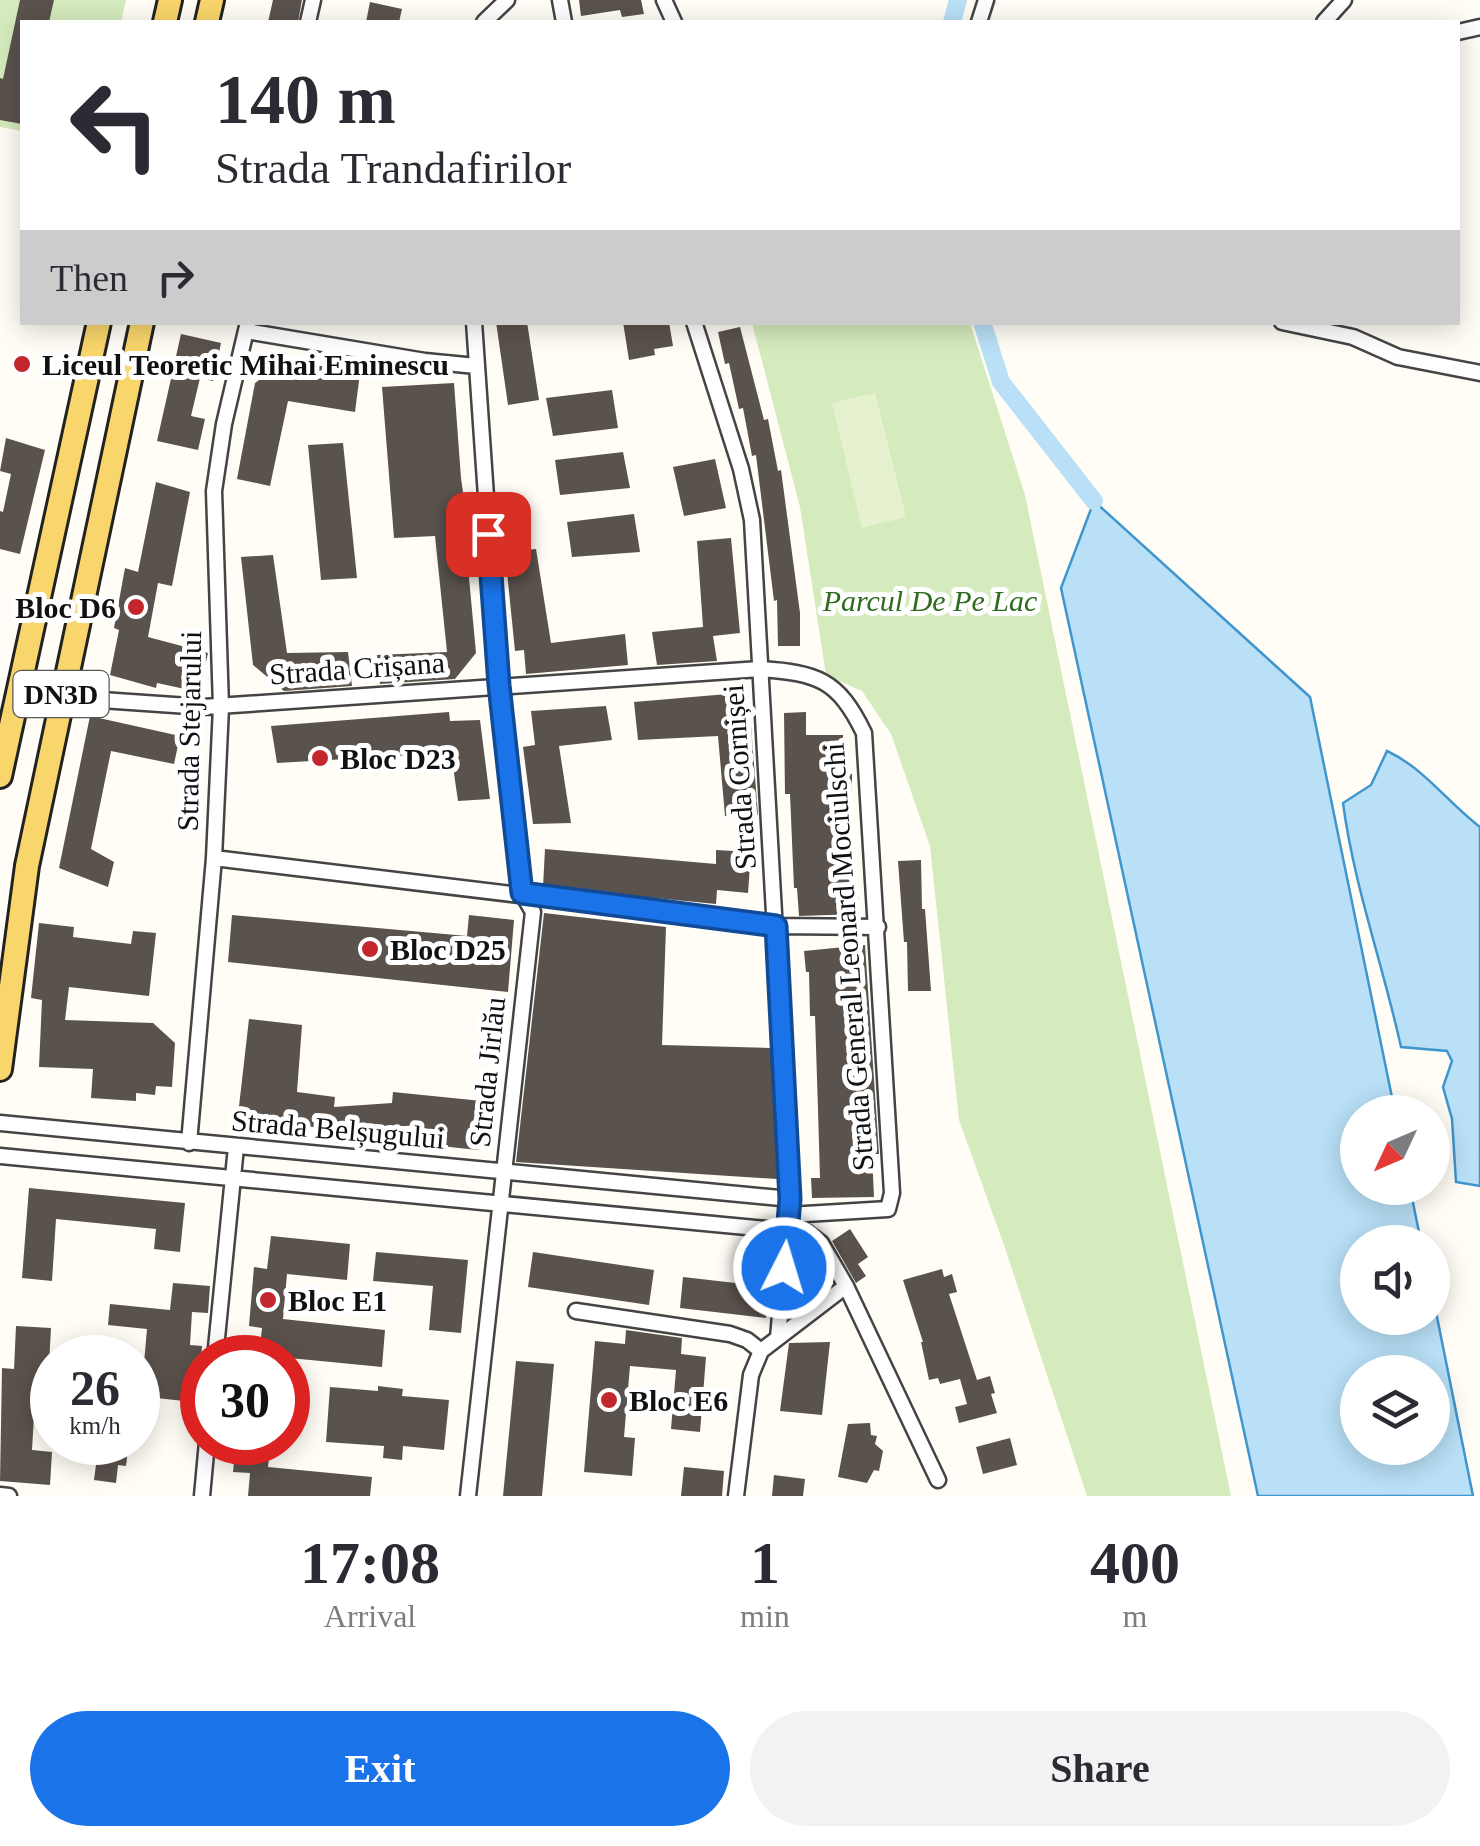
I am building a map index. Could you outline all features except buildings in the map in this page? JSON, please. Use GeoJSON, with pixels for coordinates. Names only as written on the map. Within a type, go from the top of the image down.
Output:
{"type":"FeatureCollection","features":[{"type":"Feature","properties":{"kind":"main road","name":"DN3D"},"geometry":{"type":"LineString","coordinates":[[0,776],[98,325]]}},
{"type":"Feature","properties":{"kind":"main road","name":"DN3D"},"geometry":{"type":"LineString","coordinates":[[0,1069],[28,866],[141,325]]}},
{"type":"Feature","properties":{"kind":"street"},"geometry":{"type":"LineString","coordinates":[[486,20],[507,0]]}},
{"type":"Feature","properties":{"kind":"street"},"geometry":{"type":"LineString","coordinates":[[1326,20],[1344,0]]}},
{"type":"Feature","properties":{"kind":"street","name":"Strada Jirlău"},"geometry":{"type":"LineString","coordinates":[[468,1496],[533,912],[522,893],[499,685],[474,325]]}},
{"type":"Feature","properties":{"kind":"street","name":"Strada Cornișei"},"geometry":{"type":"LineString","coordinates":[[695,325],[742,468],[752,520],[790,1199],[778,1338]]}},
{"type":"Feature","properties":{"kind":"street"},"geometry":{"type":"LineString","coordinates":[[1296,325],[1353,337],[1398,357],[1480,373]]}},
{"type":"Feature","properties":{"kind":"street"},"geometry":{"type":"LineString","coordinates":[[247,327],[425,362],[476,366]]}},
{"type":"Feature","properties":{"kind":"street","name":"Strada Stejarului"},"geometry":{"type":"LineString","coordinates":[[189,1143],[214,858],[221,707],[214,491],[224,424],[247,327]]}},
{"type":"Feature","properties":{"kind":"street","name":"Strada Crișana"},"geometry":{"type":"LineString","coordinates":[[20,686],[61,695],[221,707],[760,669]]}},
{"type":"Feature","properties":{"kind":"street","name":"Strada General Leonard Mociulschi"},"geometry":{"type":"LineString","coordinates":[[760,669],[805,672],[817,678],[850,705],[864,733],[878,927],[891,1201],[888,1208],[788,1215]]}},
{"type":"Feature","properties":{"kind":"street"},"geometry":{"type":"LineString","coordinates":[[214,858],[776,926],[878,927]]}},
{"type":"Feature","properties":{"kind":"street","name":"Strada Belșugului"},"geometry":{"type":"LineString","coordinates":[[0,1123],[790,1199]]}},
{"type":"Feature","properties":{"kind":"street"},"geometry":{"type":"LineString","coordinates":[[217,1335],[236,1148]]}},
{"type":"Feature","properties":{"kind":"street","name":"Strada Belșugului"},"geometry":{"type":"LineString","coordinates":[[0,1156],[787,1234]]}},
{"type":"Feature","properties":{"kind":"street"},"geometry":{"type":"LineString","coordinates":[[787,1234],[808,1233],[821,1244],[846,1286],[938,1480]]}},
{"type":"Feature","properties":{"kind":"street"},"geometry":{"type":"LineString","coordinates":[[736,1496],[751,1375],[761,1352],[846,1286]]}},
{"type":"Feature","properties":{"kind":"street"},"geometry":{"type":"LineString","coordinates":[[576,1310],[730,1334],[747,1340],[761,1352]]}},
{"type":"Feature","properties":{"kind":"street"},"geometry":{"type":"LineString","coordinates":[[202,1496],[205,1465]]}},
{"type":"Feature","properties":{"kind":"street"},"geometry":{"type":"LineString","coordinates":[[0,1495],[9,1496]]}},
{"type":"Feature","properties":{"kind":"green space"},"geometry":{"type":"Polygon","coordinates":[[[0,0],[126,0],[121,20],[20,20],[20,131],[0,127],[0,0]]]}},
{"type":"Feature","properties":{"kind":"green space","name":"Parcul De Pe Lac"},"geometry":{"type":"Polygon","coordinates":[[[753,325],[971,325],[1025,495],[1231,1496],[1087,1496],[959,1120],[930,846],[891,734],[862,691],[826,675],[800,507],[753,325]]]}},
{"type":"Feature","properties":{"kind":"green space"},"geometry":{"type":"Polygon","coordinates":[[[875,393],[906,517],[862,528],[832,403],[875,393]]]}},
{"type":"Feature","properties":{"kind":"water"},"geometry":{"type":"Polygon","coordinates":[[[1094,501],[1310,697],[1392,1095],[1340,1095],[1340,1205],[1413,1205],[1418,1225],[1340,1225],[1340,1335],[1441,1335],[1445,1355],[1340,1355],[1340,1465],[1450,1465],[1450,1382],[1473,1496],[1258,1496],[1061,588],[1094,501]]]}},
{"type":"Feature","properties":{"kind":"water"},"geometry":{"type":"Polygon","coordinates":[[[1387,751],[1413,767],[1480,827],[1480,1186],[1456,1182],[1450,1095],[1445,1095],[1443,1087],[1452,1061],[1447,1051],[1401,1047],[1354,865],[1343,803],[1371,785],[1387,751]]]}},
{"type":"Feature","properties":{"kind":"waterway"},"geometry":{"type":"LineString","coordinates":[[953,20],[958,0]]}},
{"type":"Feature","properties":{"kind":"waterway"},"geometry":{"type":"LineString","coordinates":[[983,325],[1001,382],[1094,501]]}},
{"type":"Feature","properties":{"kind":"place","name":"Liceul Teoretic Mihai Eminescu"},"geometry":{"type":"Point","coordinates":[22,364]}},
{"type":"Feature","properties":{"kind":"place","name":"Bloc D6"},"geometry":{"type":"Point","coordinates":[136,607]}},
{"type":"Feature","properties":{"kind":"place","name":"Bloc D23"},"geometry":{"type":"Point","coordinates":[320,758]}},
{"type":"Feature","properties":{"kind":"place","name":"Bloc D25"},"geometry":{"type":"Point","coordinates":[370,949]}},
{"type":"Feature","properties":{"kind":"place","name":"Bloc E1"},"geometry":{"type":"Point","coordinates":[268,1300]}},
{"type":"Feature","properties":{"kind":"place","name":"Bloc E6"},"geometry":{"type":"Point","coordinates":[609,1400]}},
{"type":"Feature","properties":{"kind":"route"},"geometry":{"type":"LineString","coordinates":[[488,534],[499,685],[522,893],[776,926],[790,1199],[784,1268]]}}]}
